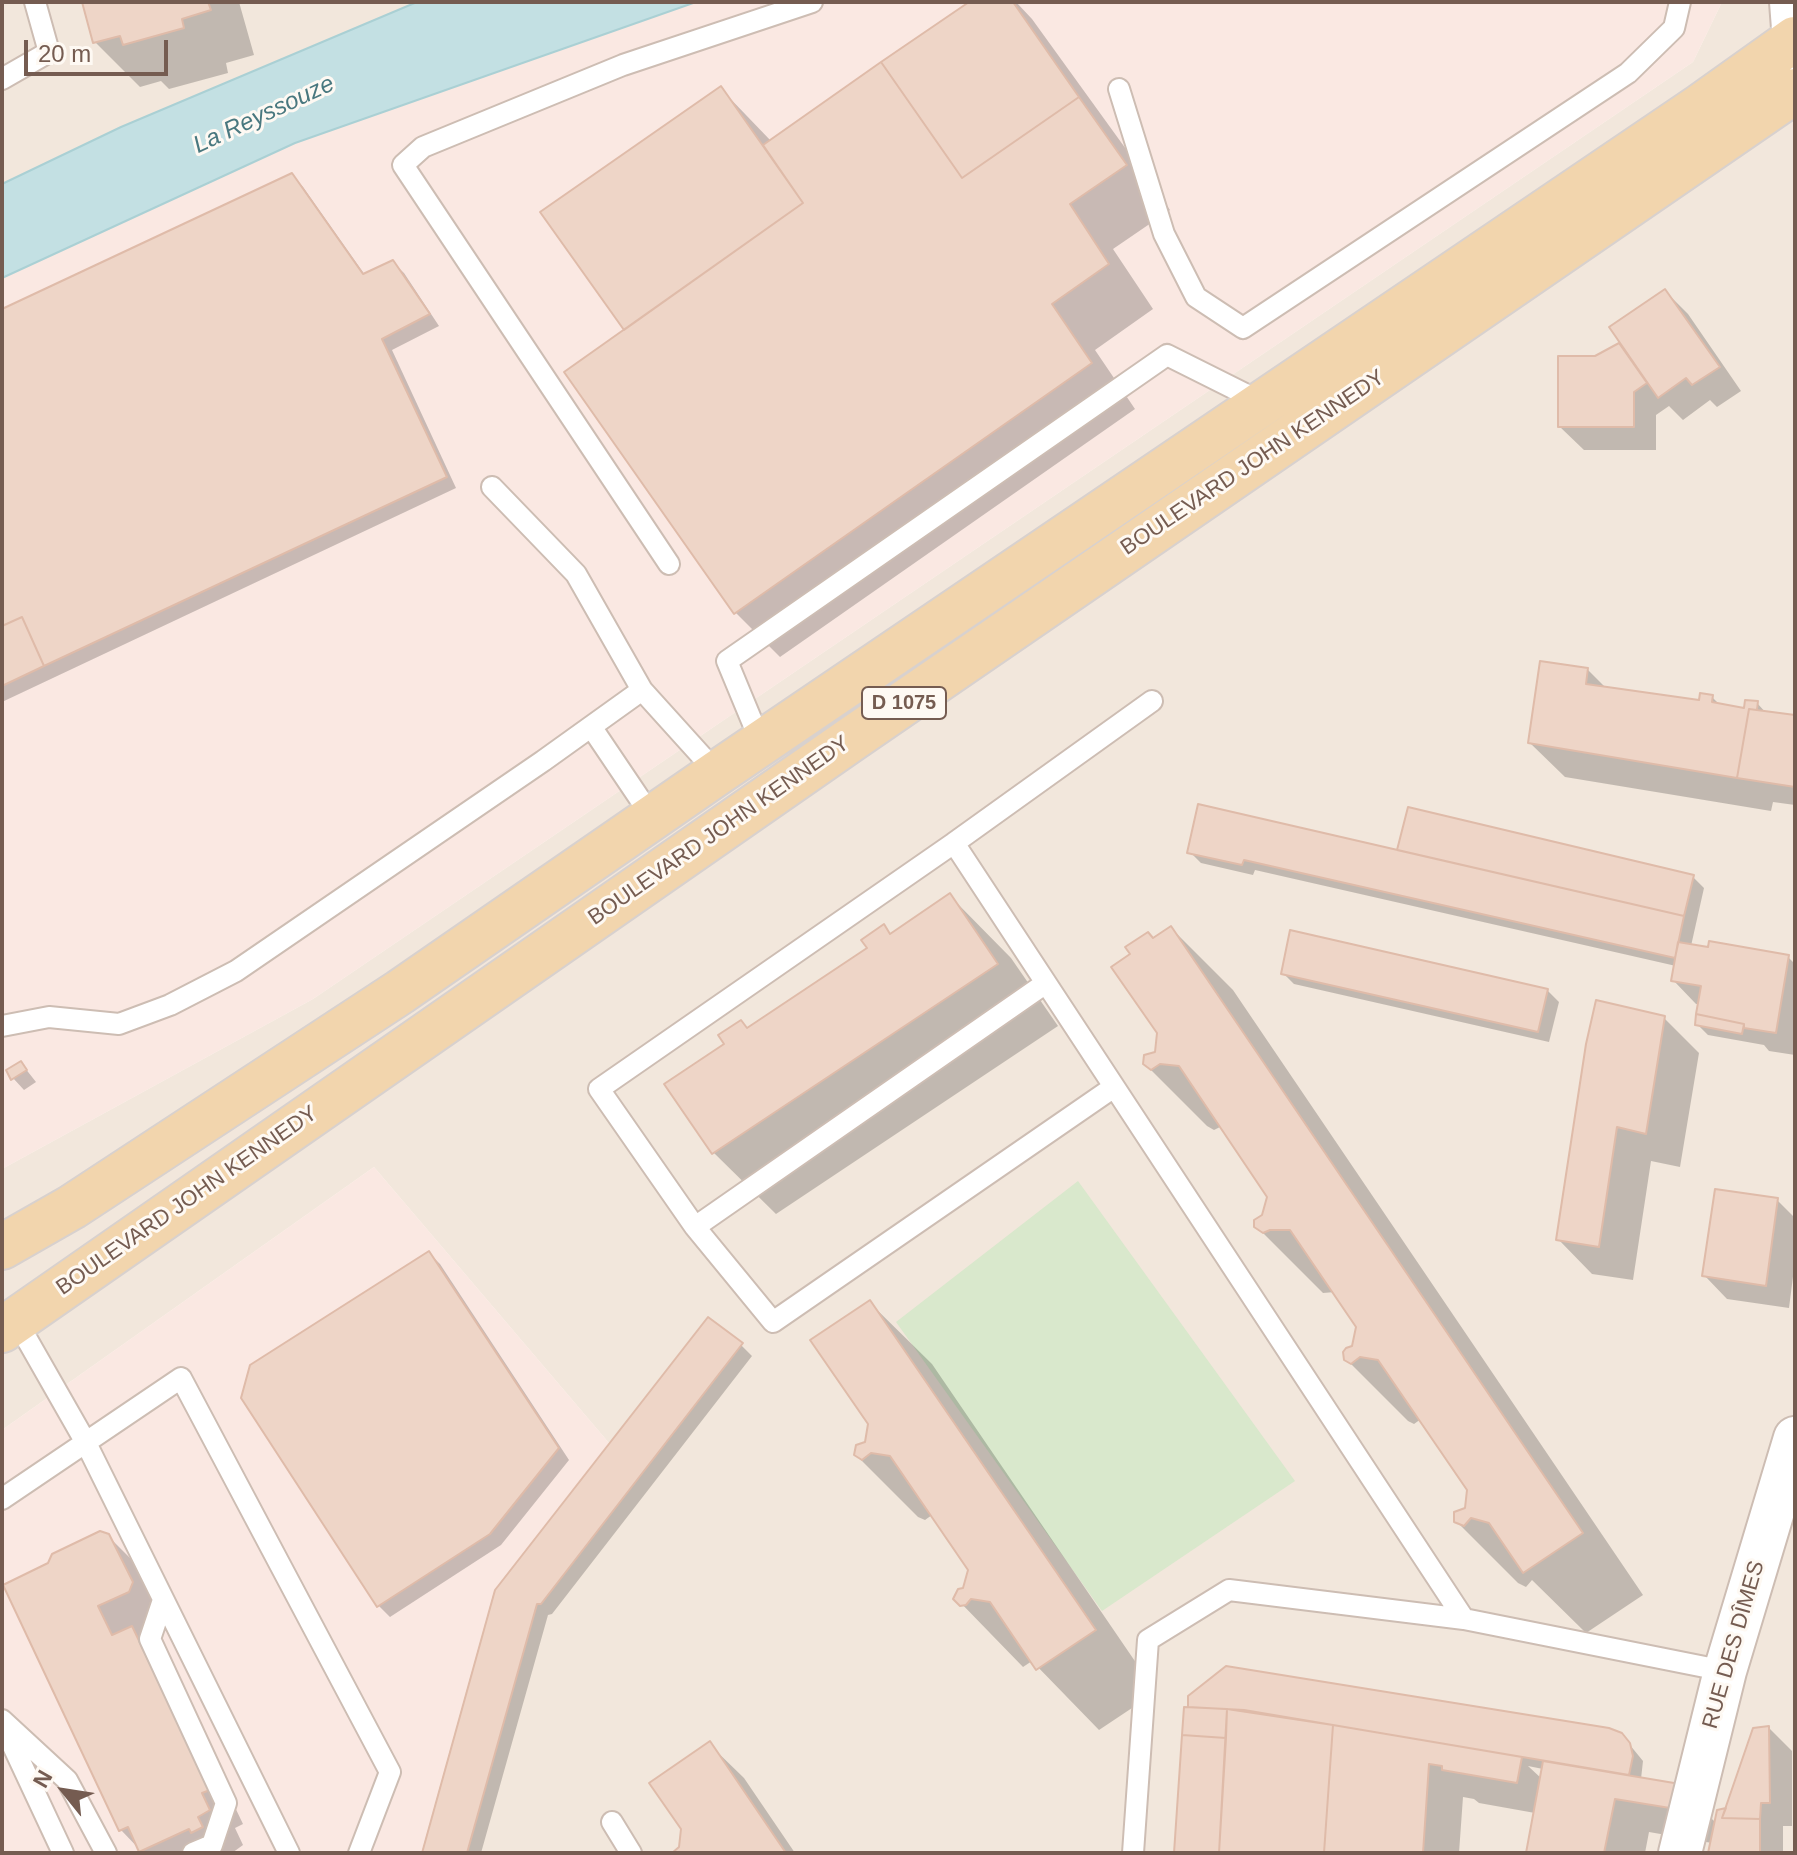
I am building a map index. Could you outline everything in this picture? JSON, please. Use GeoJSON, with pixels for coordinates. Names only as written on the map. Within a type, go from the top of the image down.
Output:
{"type":"FeatureCollection","features":[{"type":"Feature","properties":{"kind":"main road","name":"BOULEVARD JOHN KENNEDY"},"geometry":{"type":"LineString","coordinates":[[2,1247],[72,1207],[400,992],[652,817],[1701,106],[1794,34]]}},
{"type":"Feature","properties":{"kind":"main road","name":"BOULEVARD JOHN KENNEDY"},"geometry":{"type":"LineString","coordinates":[[9,1325],[853,738],[1795,91]]}},
{"type":"Feature","properties":{"kind":"main road","name":"BOULEVARD JOHN KENNEDY"},"geometry":{"type":"LineString","coordinates":[[2,1280],[43,1253],[72,1207]]}},
{"type":"Feature","properties":{"kind":"street","name":"RUE DES DÎMES"},"geometry":{"type":"LineString","coordinates":[[1680,1853],[1725,1671],[1795,1438]]}},
{"type":"Feature","properties":{"kind":"lane"},"geometry":{"type":"LineString","coordinates":[[2,79],[49,52],[35,2]]}},
{"type":"Feature","properties":{"kind":"lane"},"geometry":{"type":"LineString","coordinates":[[669,564],[403,165],[423,147],[623,65],[812,2]]}},
{"type":"Feature","properties":{"kind":"lane"},"geometry":{"type":"LineString","coordinates":[[1119,89],[1164,234],[1196,297],[1243,328],[1628,73],[1674,28],[1680,2]]}},
{"type":"Feature","properties":{"kind":"lane"},"geometry":{"type":"LineString","coordinates":[[761,743],[727,661],[1167,355],[1263,403]]}},
{"type":"Feature","properties":{"kind":"lane"},"geometry":{"type":"LineString","coordinates":[[492,487],[576,574],[642,690],[717,773]]}},
{"type":"Feature","properties":{"kind":"lane"},"geometry":{"type":"LineString","coordinates":[[2,1026],[49,1017],[119,1024],[170,1005],[252,962],[592,728],[642,690]]}},
{"type":"Feature","properties":{"kind":"lane"},"geometry":{"type":"LineString","coordinates":[[1114,1087],[773,1322],[695,1227],[599,1089],[954,843],[1152,701]]}},
{"type":"Feature","properties":{"kind":"lane"},"geometry":{"type":"LineString","coordinates":[[592,728],[652,817]]}},
{"type":"Feature","properties":{"kind":"lane"},"geometry":{"type":"LineString","coordinates":[[954,843],[1464,1619]]}},
{"type":"Feature","properties":{"kind":"lane"},"geometry":{"type":"LineString","coordinates":[[695,1227],[1046,983]]}},
{"type":"Feature","properties":{"kind":"lane"},"geometry":{"type":"LineString","coordinates":[[9,1325],[85,1441],[289,1853]]}},
{"type":"Feature","properties":{"kind":"lane"},"geometry":{"type":"LineString","coordinates":[[2,1499],[181,1378],[390,1772],[359,1853]]}},
{"type":"Feature","properties":{"kind":"lane"},"geometry":{"type":"LineString","coordinates":[[1133,1853],[1148,1640],[1229,1590],[1464,1619],[1725,1671]]}},
{"type":"Feature","properties":{"kind":"lane"},"geometry":{"type":"LineString","coordinates":[[163,1600],[150,1639],[226,1803],[212,1845],[193,1853]]}},
{"type":"Feature","properties":{"kind":"lane"},"geometry":{"type":"LineString","coordinates":[[2,1721],[63,1853]]}},
{"type":"Feature","properties":{"kind":"lane"},"geometry":{"type":"LineString","coordinates":[[2,1721],[67,1780],[106,1853]]}},
{"type":"Feature","properties":{"kind":"lane"},"geometry":{"type":"LineString","coordinates":[[612,1822],[631,1853]]}},
{"type":"Feature","properties":{"kind":"shaded area"},"geometry":{"type":"Polygon","coordinates":[[[2,2],[696,2],[118,223],[2,278],[2,2]]]}},
{"type":"Feature","properties":{"kind":"shaded area"},"geometry":{"type":"Polygon","coordinates":[[[696,2],[1722,2],[1693,62],[313,999],[2,1169],[2,278],[295,143],[696,2]]]}},
{"type":"Feature","properties":{"kind":"shaded area"},"geometry":{"type":"Polygon","coordinates":[[[1722,2],[1795,2],[1795,1853],[421,1853],[494,1590],[609,1443],[374,1167],[2,1430],[2,1169],[313,999],[1693,62],[1722,2]]]}},
{"type":"Feature","properties":{"kind":"shaded area"},"geometry":{"type":"Polygon","coordinates":[[[374,1167],[609,1443],[494,1590],[421,1853],[2,1853],[2,1430],[374,1167]]]}},
{"type":"Feature","properties":{"kind":"green space"},"geometry":{"type":"Polygon","coordinates":[[[1078,1181],[1295,1481],[1102,1611],[896,1322],[1078,1181]]]}},
{"type":"Feature","properties":{"kind":"water","name":"La Reyssouze"},"geometry":{"type":"Polygon","coordinates":[[[417,2],[696,2],[295,143],[2,278],[2,184],[121,127],[417,2]]]}},
{"type":"Feature","properties":{"kind":"building"},"geometry":{"type":"Polygon","coordinates":[[[82,2],[208,2],[211,10],[182,19],[184,28],[123,45],[120,36],[93,43],[82,2]]]}},
{"type":"Feature","properties":{"kind":"building"},"geometry":{"type":"Polygon","coordinates":[[[969,2],[1013,2],[1079,97],[962,178],[881,62],[969,2]]]}},
{"type":"Feature","properties":{"kind":"building"},"geometry":{"type":"Polygon","coordinates":[[[881,62],[962,178],[1079,97],[1127,165],[1070,204],[1109,264],[1052,304],[1092,363],[734,614],[564,372],[803,203],[763,145],[881,62]]]}},
{"type":"Feature","properties":{"kind":"building"},"geometry":{"type":"Polygon","coordinates":[[[721,86],[803,203],[624,330],[540,212],[721,86]]]}},
{"type":"Feature","properties":{"kind":"building"},"geometry":{"type":"Polygon","coordinates":[[[292,173],[363,274],[393,260],[430,314],[382,339],[447,477],[44,666],[22,617],[2,626],[2,309],[292,173]]]}},
{"type":"Feature","properties":{"kind":"building"},"geometry":{"type":"Polygon","coordinates":[[[1665,289],[1720,367],[1692,385],[1686,378],[1658,398],[1609,327],[1665,289]]]}},
{"type":"Feature","properties":{"kind":"building"},"geometry":{"type":"Polygon","coordinates":[[[1619,343],[1647,383],[1634,392],[1634,427],[1558,427],[1558,356],[1595,356],[1619,343]]]}},
{"type":"Feature","properties":{"kind":"building"},"geometry":{"type":"Polygon","coordinates":[[[22,617],[44,666],[2,686],[2,626],[22,617]]]}},
{"type":"Feature","properties":{"kind":"building"},"geometry":{"type":"Polygon","coordinates":[[[1540,661],[1588,668],[1586,684],[1699,700],[1700,693],[1713,695],[1712,702],[1744,708],[1745,700],[1758,701],[1757,710],[1749,709],[1737,778],[1528,743],[1540,661]]]}},
{"type":"Feature","properties":{"kind":"building"},"geometry":{"type":"Polygon","coordinates":[[[1749,709],[1795,715],[1795,787],[1737,778],[1749,709]]]}},
{"type":"Feature","properties":{"kind":"building"},"geometry":{"type":"Polygon","coordinates":[[[1198,804],[1684,916],[1675,958],[1244,860],[1242,865],[1187,853],[1198,804]]]}},
{"type":"Feature","properties":{"kind":"building"},"geometry":{"type":"Polygon","coordinates":[[[1408,807],[1694,875],[1684,916],[1397,850],[1408,807]]]}},
{"type":"Feature","properties":{"kind":"building"},"geometry":{"type":"Polygon","coordinates":[[[950,893],[998,964],[712,1154],[664,1084],[724,1044],[718,1035],[741,1020],[747,1028],[867,948],[861,940],[884,924],[890,934],[950,893]]]}},
{"type":"Feature","properties":{"kind":"building"},"geometry":{"type":"Polygon","coordinates":[[[1171,926],[1583,1533],[1523,1573],[1489,1523],[1471,1518],[1464,1526],[1454,1522],[1454,1512],[1465,1508],[1467,1490],[1378,1360],[1360,1357],[1351,1364],[1344,1360],[1343,1352],[1352,1346],[1356,1327],[1290,1230],[1263,1233],[1254,1227],[1254,1220],[1262,1215],[1267,1197],[1179,1066],[1160,1064],[1151,1070],[1143,1064],[1144,1055],[1155,1052],[1157,1033],[1111,967],[1130,954],[1125,947],[1148,932],[1153,938],[1171,926]]]}},
{"type":"Feature","properties":{"kind":"building"},"geometry":{"type":"Polygon","coordinates":[[[1290,930],[1548,989],[1538,1032],[1281,974],[1290,930]]]}},
{"type":"Feature","properties":{"kind":"building"},"geometry":{"type":"Polygon","coordinates":[[[1709,941],[1789,955],[1776,1033],[1744,1028],[1744,1024],[1696,1014],[1701,986],[1671,981],[1678,942],[1708,947],[1709,941]]]}},
{"type":"Feature","properties":{"kind":"building"},"geometry":{"type":"Polygon","coordinates":[[[1596,1000],[1665,1016],[1646,1134],[1617,1127],[1599,1247],[1556,1240],[1586,1044],[1596,1000]]]}},
{"type":"Feature","properties":{"kind":"building"},"geometry":{"type":"Polygon","coordinates":[[[1696,1014],[1744,1024],[1742,1034],[1695,1025],[1696,1014]]]}},
{"type":"Feature","properties":{"kind":"building"},"geometry":{"type":"Polygon","coordinates":[[[21,1061],[27,1070],[11,1080],[6,1070],[21,1061]]]}},
{"type":"Feature","properties":{"kind":"building"},"geometry":{"type":"Polygon","coordinates":[[[1715,1189],[1778,1198],[1766,1286],[1702,1276],[1715,1189]]]}},
{"type":"Feature","properties":{"kind":"building"},"geometry":{"type":"Polygon","coordinates":[[[429,1251],[559,1448],[490,1534],[377,1607],[241,1398],[250,1365],[429,1251]]]}},
{"type":"Feature","properties":{"kind":"building"},"geometry":{"type":"Polygon","coordinates":[[[870,1300],[1096,1630],[1036,1670],[990,1602],[971,1599],[960,1606],[953,1599],[958,1589],[963,1588],[968,1570],[890,1456],[871,1453],[862,1460],[854,1455],[856,1445],[865,1442],[868,1424],[810,1340],[870,1300]]]}},
{"type":"Feature","properties":{"kind":"building"},"geometry":{"type":"Polygon","coordinates":[[[708,1317],[743,1343],[541,1604],[537,1604],[467,1853],[422,1853],[495,1590],[708,1317]]]}},
{"type":"Feature","properties":{"kind":"building"},"geometry":{"type":"Polygon","coordinates":[[[100,1531],[109,1534],[133,1582],[129,1592],[98,1606],[112,1635],[132,1626],[210,1790],[202,1793],[210,1810],[198,1817],[203,1827],[191,1833],[189,1829],[139,1852],[128,1827],[119,1831],[3,1585],[48,1563],[52,1554],[100,1531]]]}},
{"type":"Feature","properties":{"kind":"building"},"geometry":{"type":"Polygon","coordinates":[[[1226,1666],[1609,1728],[1622,1733],[1630,1743],[1633,1756],[1629,1775],[1244,1710],[1188,1707],[1188,1696],[1226,1666]]]}},
{"type":"Feature","properties":{"kind":"building"},"geometry":{"type":"Polygon","coordinates":[[[1184,1707],[1227,1709],[1226,1738],[1182,1735],[1184,1707]]]}},
{"type":"Feature","properties":{"kind":"building"},"geometry":{"type":"Polygon","coordinates":[[[1227,1709],[1333,1725],[1324,1853],[1219,1853],[1227,1709]]]}},
{"type":"Feature","properties":{"kind":"building"},"geometry":{"type":"Polygon","coordinates":[[[1333,1725],[1522,1757],[1517,1783],[1442,1770],[1442,1766],[1429,1764],[1423,1853],[1324,1853],[1333,1725]]]}},
{"type":"Feature","properties":{"kind":"building"},"geometry":{"type":"Polygon","coordinates":[[[1769,1726],[1770,1803],[1761,1803],[1760,1819],[1722,1818],[1753,1728],[1769,1726]]]}},
{"type":"Feature","properties":{"kind":"building"},"geometry":{"type":"Polygon","coordinates":[[[1182,1735],[1226,1738],[1219,1853],[1174,1853],[1182,1735]]]}},
{"type":"Feature","properties":{"kind":"building"},"geometry":{"type":"Polygon","coordinates":[[[710,1741],[786,1853],[672,1853],[679,1847],[681,1829],[649,1783],[710,1741]]]}},
{"type":"Feature","properties":{"kind":"building"},"geometry":{"type":"Polygon","coordinates":[[[1543,1761],[1680,1784],[1676,1809],[1615,1799],[1604,1853],[1526,1853],[1543,1761]]]}},
{"type":"Feature","properties":{"kind":"building"},"geometry":{"type":"Polygon","coordinates":[[[1726,1808],[1722,1818],[1760,1819],[1760,1853],[1708,1853],[1717,1810],[1726,1808]]]}}]}
